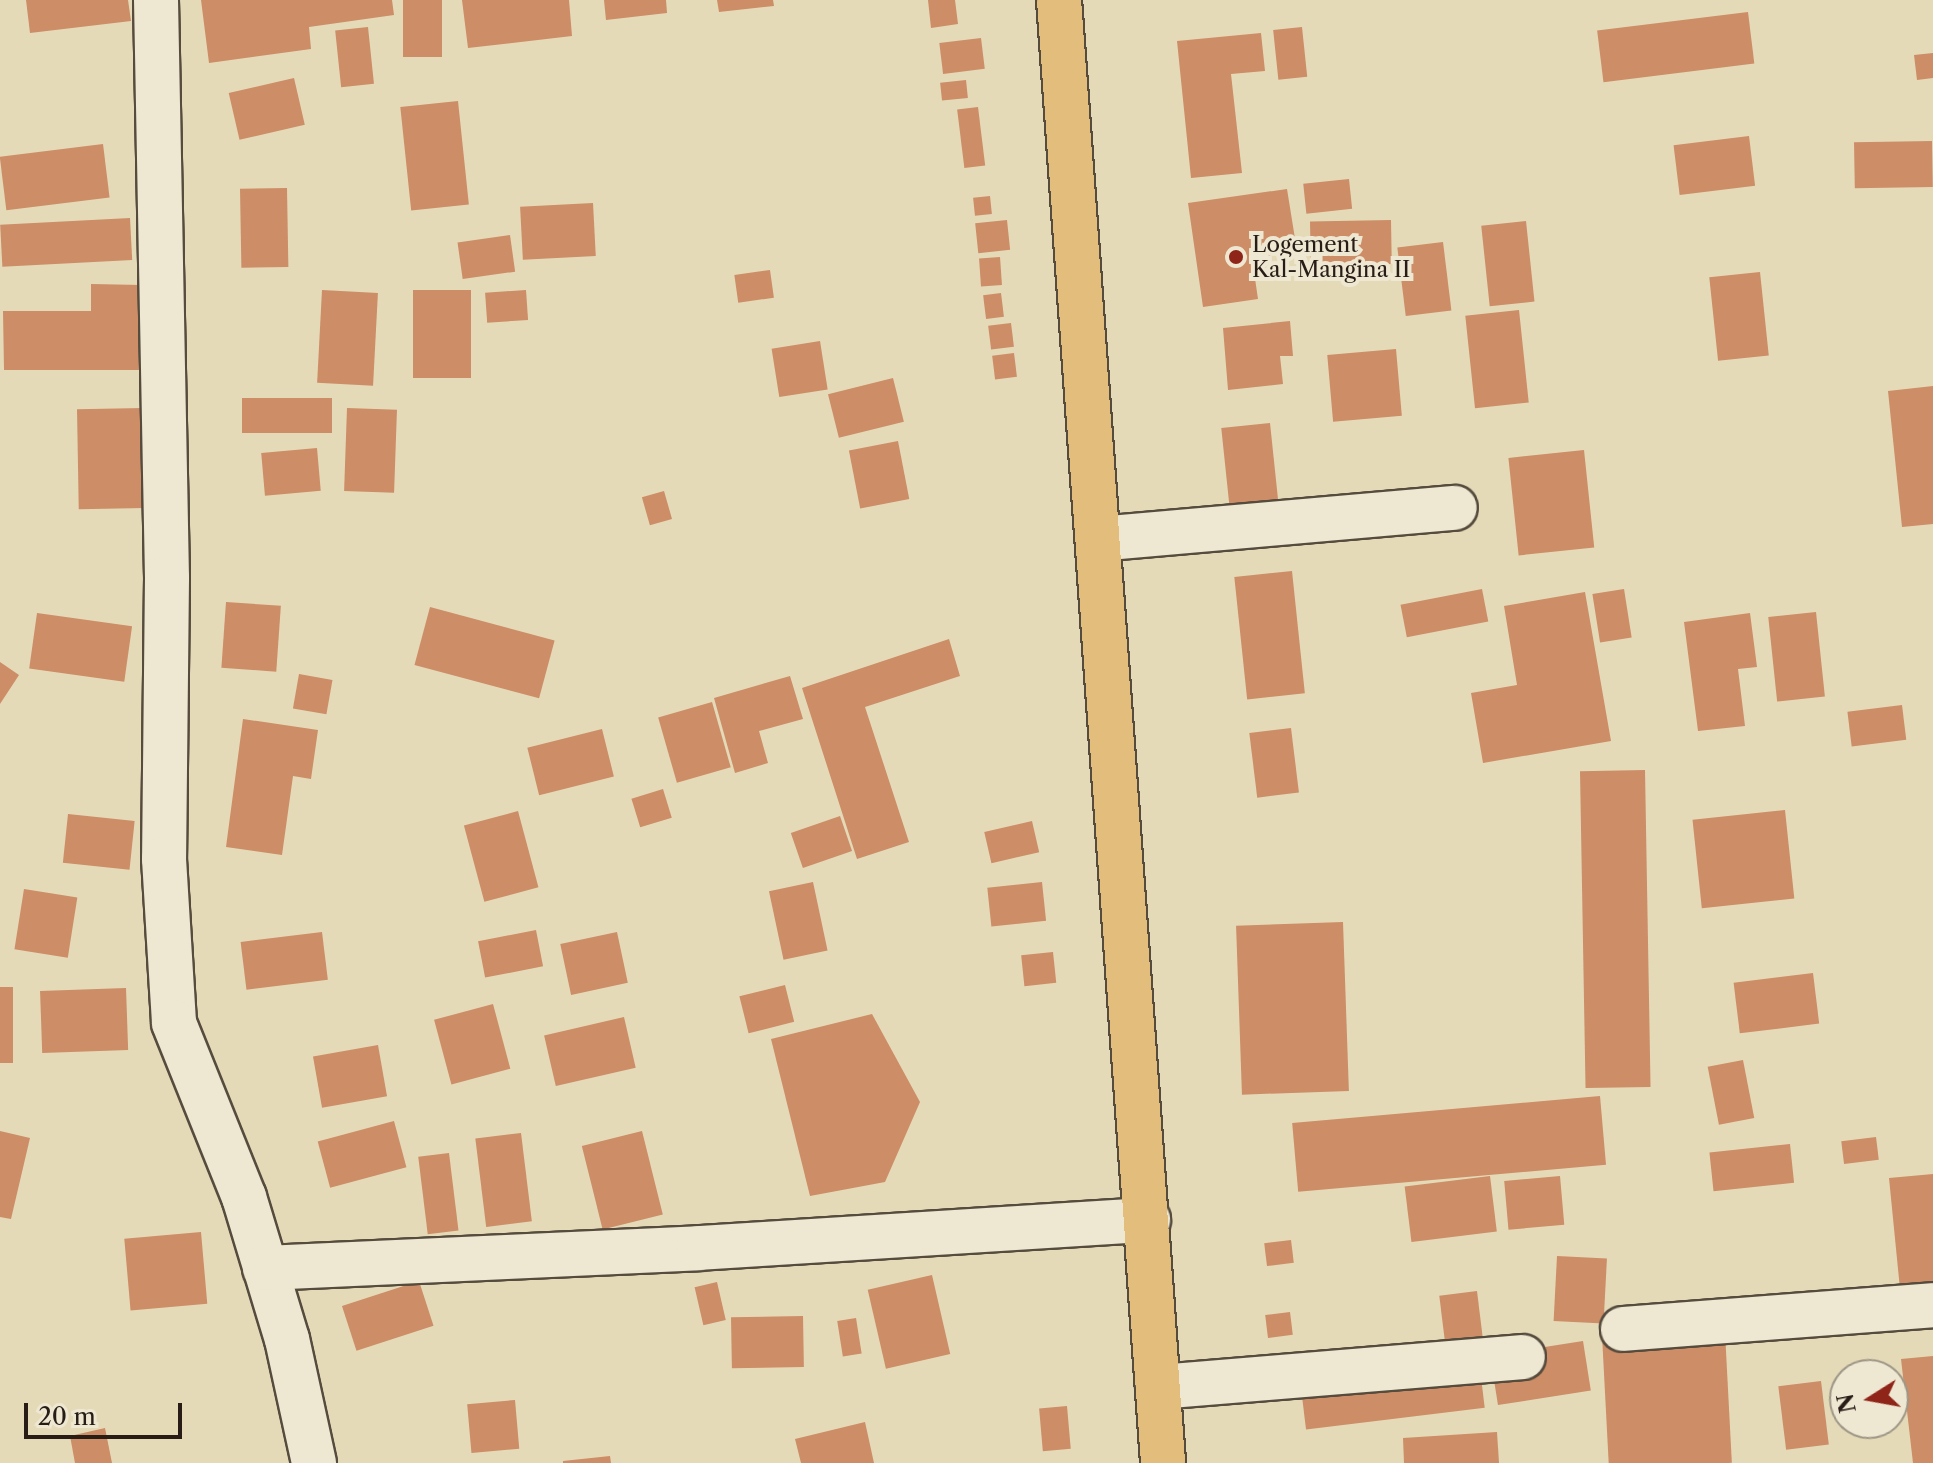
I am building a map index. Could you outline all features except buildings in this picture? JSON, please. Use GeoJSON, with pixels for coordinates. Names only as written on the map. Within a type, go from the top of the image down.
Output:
{"type":"FeatureCollection","features":[{"type":"Feature","properties":{"kind":"main road"},"geometry":{"type":"LineString","coordinates":[[1059,0],[1163,1463]]}},
{"type":"Feature","properties":{"kind":"street"},"geometry":{"type":"LineString","coordinates":[[156,0],[167,578],[164,859],[174,1023],[244,1197],[314,1463]]}},
{"type":"Feature","properties":{"kind":"street"},"geometry":{"type":"LineString","coordinates":[[1098,539],[1455,508]]}},
{"type":"Feature","properties":{"kind":"street"},"geometry":{"type":"LineString","coordinates":[[265,1268],[699,1248],[1148,1220]]}},
{"type":"Feature","properties":{"kind":"street"},"geometry":{"type":"LineString","coordinates":[[1623,1329],[1933,1305]]}},
{"type":"Feature","properties":{"kind":"street"},"geometry":{"type":"LineString","coordinates":[[1158,1387],[1523,1357]]}},
{"type":"Feature","properties":{"kind":"place","name":"Logement Kal-Mangina II"},"geometry":{"type":"Point","coordinates":[1236,257]}}]}
